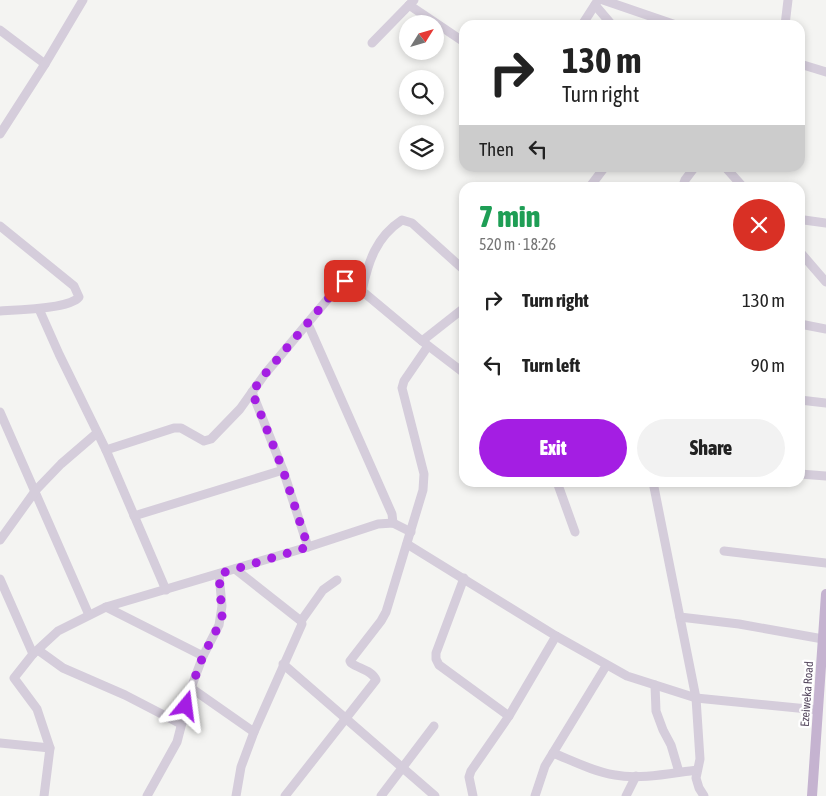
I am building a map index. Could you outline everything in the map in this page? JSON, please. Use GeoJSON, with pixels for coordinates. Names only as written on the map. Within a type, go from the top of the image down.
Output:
{"type":"FeatureCollection","features":[{"type":"Feature","properties":{"kind":"main road","name":"Ezeiweka Road"},"geometry":{"type":"LineString","coordinates":[[812,796],[826,594]]}},
{"type":"Feature","properties":{"kind":"street"},"geometry":{"type":"LineString","coordinates":[[0,134],[45,64],[82,0]]}},
{"type":"Feature","properties":{"kind":"street"},"geometry":{"type":"LineString","coordinates":[[786,20],[788,0]]}},
{"type":"Feature","properties":{"kind":"street"},"geometry":{"type":"LineString","coordinates":[[372,43],[411,2],[459,38]]}},
{"type":"Feature","properties":{"kind":"street"},"geometry":{"type":"LineString","coordinates":[[586,20],[599,2]]}},
{"type":"Feature","properties":{"kind":"street"},"geometry":{"type":"LineString","coordinates":[[599,2],[609,20]]}},
{"type":"Feature","properties":{"kind":"street"},"geometry":{"type":"LineString","coordinates":[[599,2],[659,20]]}},
{"type":"Feature","properties":{"kind":"street"},"geometry":{"type":"LineString","coordinates":[[0,30],[45,64]]}},
{"type":"Feature","properties":{"kind":"street"},"geometry":{"type":"LineString","coordinates":[[805,66],[826,72]]}},
{"type":"Feature","properties":{"kind":"street"},"geometry":{"type":"LineString","coordinates":[[730,172],[739,182]]}},
{"type":"Feature","properties":{"kind":"street"},"geometry":{"type":"LineString","coordinates":[[362,291],[366,269],[374,248],[392,227],[402,220],[412,223],[459,265]]}},
{"type":"Feature","properties":{"kind":"street"},"geometry":{"type":"LineString","coordinates":[[805,220],[826,223]]}},
{"type":"Feature","properties":{"kind":"street"},"geometry":{"type":"LineString","coordinates":[[0,226],[74,286],[79,297],[72,303],[39,309],[0,311]]}},
{"type":"Feature","properties":{"kind":"street"},"geometry":{"type":"LineString","coordinates":[[805,258],[826,282]]}},
{"type":"Feature","properties":{"kind":"street"},"geometry":{"type":"LineString","coordinates":[[106,450],[174,428],[181,428],[204,441],[211,439],[236,413],[265,374],[342,282],[350,281],[425,344],[459,369]]}},
{"type":"Feature","properties":{"kind":"street"},"geometry":{"type":"LineString","coordinates":[[39,309],[106,450],[166,590]]}},
{"type":"Feature","properties":{"kind":"street"},"geometry":{"type":"LineString","coordinates":[[285,796],[376,680],[372,674],[350,664],[350,661],[382,621],[386,612],[423,490],[424,474],[402,388],[425,344],[459,313]]}},
{"type":"Feature","properties":{"kind":"street"},"geometry":{"type":"LineString","coordinates":[[308,324],[392,514],[393,523]]}},
{"type":"Feature","properties":{"kind":"street"},"geometry":{"type":"LineString","coordinates":[[805,325],[826,329]]}},
{"type":"Feature","properties":{"kind":"street"},"geometry":{"type":"LineString","coordinates":[[252,392],[283,470],[308,547]]}},
{"type":"Feature","properties":{"kind":"street"},"geometry":{"type":"LineString","coordinates":[[805,401],[826,403]]}},
{"type":"Feature","properties":{"kind":"street"},"geometry":{"type":"LineString","coordinates":[[0,412],[36,490],[89,615]]}},
{"type":"Feature","properties":{"kind":"street"},"geometry":{"type":"LineString","coordinates":[[0,540],[36,490],[61,464],[97,433]]}},
{"type":"Feature","properties":{"kind":"street"},"geometry":{"type":"LineString","coordinates":[[134,516],[283,470]]}},
{"type":"Feature","properties":{"kind":"street"},"geometry":{"type":"LineString","coordinates":[[805,474],[826,476]]}},
{"type":"Feature","properties":{"kind":"street"},"geometry":{"type":"LineString","coordinates":[[559,487],[575,532]]}},
{"type":"Feature","properties":{"kind":"street"},"geometry":{"type":"LineString","coordinates":[[654,487],[696,698],[700,758],[696,778],[704,796]]}},
{"type":"Feature","properties":{"kind":"street"},"geometry":{"type":"LineString","coordinates":[[44,796],[50,748],[34,704],[14,678],[36,652],[58,631],[106,607],[308,547],[378,524],[393,523],[411,532]]}},
{"type":"Feature","properties":{"kind":"street"},"geometry":{"type":"LineString","coordinates":[[408,544],[556,636],[606,666],[627,676],[696,698],[818,710]]}},
{"type":"Feature","properties":{"kind":"street"},"geometry":{"type":"LineString","coordinates":[[724,551],[826,563]]}},
{"type":"Feature","properties":{"kind":"street"},"geometry":{"type":"LineString","coordinates":[[235,569],[301,621]]}},
{"type":"Feature","properties":{"kind":"street"},"geometry":{"type":"LineString","coordinates":[[147,796],[177,742],[191,688],[203,656],[222,616],[219,574]]}},
{"type":"Feature","properties":{"kind":"street"},"geometry":{"type":"LineString","coordinates":[[464,578],[436,653],[436,659],[439,665],[509,716]]}},
{"type":"Feature","properties":{"kind":"street"},"geometry":{"type":"LineString","coordinates":[[0,579],[36,652],[63,668],[125,695],[181,724]]}},
{"type":"Feature","properties":{"kind":"street"},"geometry":{"type":"LineString","coordinates":[[236,796],[241,767],[254,732],[302,624],[301,621],[323,590],[336,580]]}},
{"type":"Feature","properties":{"kind":"street"},"geometry":{"type":"LineString","coordinates":[[106,607],[203,656]]}},
{"type":"Feature","properties":{"kind":"street"},"geometry":{"type":"LineString","coordinates":[[680,617],[739,624],[823,639]]}},
{"type":"Feature","properties":{"kind":"street"},"geometry":{"type":"LineString","coordinates":[[473,796],[469,777],[471,771],[509,716],[556,636]]}},
{"type":"Feature","properties":{"kind":"street"},"geometry":{"type":"LineString","coordinates":[[283,664],[435,796]]}},
{"type":"Feature","properties":{"kind":"street"},"geometry":{"type":"LineString","coordinates":[[535,796],[545,766],[606,666]]}},
{"type":"Feature","properties":{"kind":"street"},"geometry":{"type":"LineString","coordinates":[[655,685],[656,711],[671,745],[679,772]]}},
{"type":"Feature","properties":{"kind":"street"},"geometry":{"type":"LineString","coordinates":[[191,688],[254,732]]}},
{"type":"Feature","properties":{"kind":"street"},"geometry":{"type":"LineString","coordinates":[[381,796],[434,726]]}},
{"type":"Feature","properties":{"kind":"street"},"geometry":{"type":"LineString","coordinates":[[0,743],[50,748]]}},
{"type":"Feature","properties":{"kind":"street"},"geometry":{"type":"LineString","coordinates":[[553,753],[596,771],[617,776],[697,770]]}},
{"type":"Feature","properties":{"kind":"street"},"geometry":{"type":"LineString","coordinates":[[626,796],[636,776]]}},
{"type":"Feature","properties":{"kind":"route"},"geometry":{"type":"LineString","coordinates":[[186,706],[203,656],[222,616],[219,574],[308,547],[283,470],[252,392],[342,282],[345,281]]}}]}
